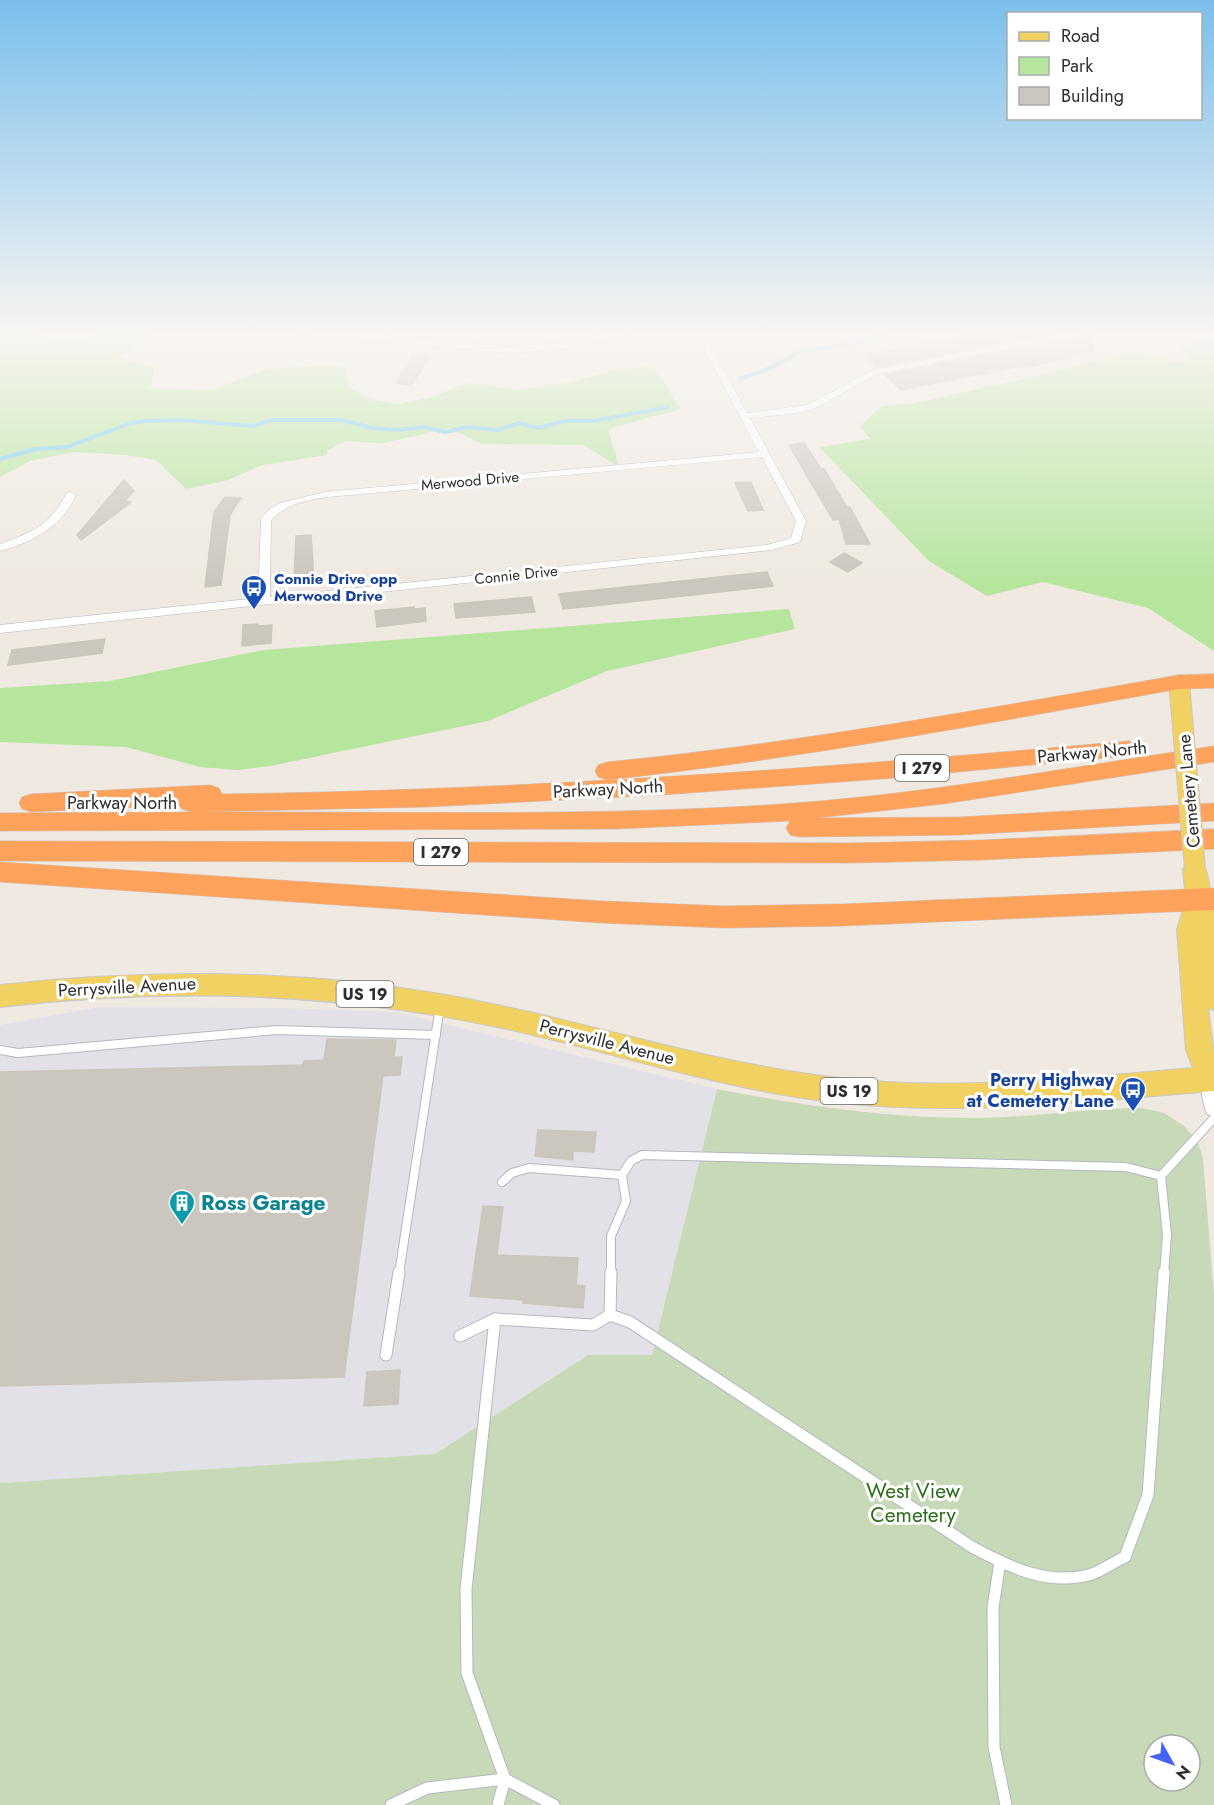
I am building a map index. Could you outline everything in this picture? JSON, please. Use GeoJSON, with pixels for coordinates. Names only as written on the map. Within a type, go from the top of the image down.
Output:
{"type":"FeatureCollection","features":[{"type":"Feature","properties":{"kind":"highway"},"geometry":{"type":"LineString","coordinates":[[31,803],[503,780],[646,768],[839,742],[1179,682],[1214,681]]}},
{"type":"Feature","properties":{"kind":"highway","name":"Parkway North"},"geometry":{"type":"LineString","coordinates":[[0,804],[240,803],[467,797],[881,772],[1214,741]]}},
{"type":"Feature","properties":{"kind":"highway"},"geometry":{"type":"LineString","coordinates":[[0,823],[558,820],[783,813],[943,795],[1214,754]]}},
{"type":"Feature","properties":{"kind":"highway"},"geometry":{"type":"LineString","coordinates":[[813,828],[1087,809],[1214,796]]}},
{"type":"Feature","properties":{"kind":"highway"},"geometry":{"type":"LineString","coordinates":[[0,823],[650,831],[960,826],[1214,812]]}},
{"type":"Feature","properties":{"kind":"highway","name":"I 279"},"geometry":{"type":"LineString","coordinates":[[0,850],[850,853],[994,850],[1214,839]]}},
{"type":"Feature","properties":{"kind":"highway"},"geometry":{"type":"LineString","coordinates":[[0,872],[602,912],[725,917],[843,915],[1206,900]]}},
{"type":"Feature","properties":{"kind":"main road","name":"Cemetery Lane"},"geometry":{"type":"LineString","coordinates":[[1179,682],[1195,869],[1206,900],[1214,999]]}},
{"type":"Feature","properties":{"kind":"main road","name":"Cemetery Lane"},"geometry":{"type":"LineString","coordinates":[[1206,900],[1189,929],[1198,1050],[1213,1076]]}},
{"type":"Feature","properties":{"kind":"main road","name":"Perrysville Avenue"},"geometry":{"type":"LineString","coordinates":[[0,996],[81,987],[194,983],[249,984],[345,991],[441,1005],[559,1030],[722,1071],[832,1090],[928,1096],[977,1096],[1213,1076]]}},
{"type":"Feature","properties":{"kind":"street"},"geometry":{"type":"LineString","coordinates":[[743,416],[758,414]]}},
{"type":"Feature","properties":{"kind":"street","name":"Connie Drive"},"geometry":{"type":"LineString","coordinates":[[0,629],[768,548],[796,540],[801,521],[743,416]]}},
{"type":"Feature","properties":{"kind":"street","name":"Merwood Drive"},"geometry":{"type":"LineString","coordinates":[[264,602],[266,519],[280,507],[302,500],[363,491],[764,454]]}},
{"type":"Feature","properties":{"kind":"street"},"geometry":{"type":"LineString","coordinates":[[0,548],[57,520],[66,509],[71,495]]}},
{"type":"Feature","properties":{"kind":"street","name":"Cemetery Lane"},"geometry":{"type":"LineString","coordinates":[[1213,1076],[1214,1107]]}},
{"type":"Feature","properties":{"kind":"lane"},"geometry":{"type":"LineString","coordinates":[[386,1355],[441,1005]]}},
{"type":"Feature","properties":{"kind":"lane"},"geometry":{"type":"LineString","coordinates":[[0,1050],[18,1053],[277,1030],[436,1035]]}},
{"type":"Feature","properties":{"kind":"lane"},"geometry":{"type":"LineString","coordinates":[[610,1315],[630,1322],[972,1547],[1015,1570],[1058,1580],[1092,1574],[1125,1557],[1148,1495],[1167,1235],[1161,1176],[1214,1118]]}},
{"type":"Feature","properties":{"kind":"lane"},"geometry":{"type":"LineString","coordinates":[[610,1315],[611,1236],[626,1201],[622,1175],[631,1161],[642,1155],[1125,1167],[1161,1176]]}},
{"type":"Feature","properties":{"kind":"lane"},"geometry":{"type":"LineString","coordinates":[[502,1182],[512,1173],[529,1168],[622,1175]]}},
{"type":"Feature","properties":{"kind":"lane"},"geometry":{"type":"LineString","coordinates":[[460,1336],[495,1319],[593,1326],[610,1315]]}},
{"type":"Feature","properties":{"kind":"lane"},"geometry":{"type":"LineString","coordinates":[[495,1319],[466,1589],[467,1673],[505,1779],[498,1805]]}},
{"type":"Feature","properties":{"kind":"lane"},"geometry":{"type":"LineString","coordinates":[[1000,1562],[993,1606],[994,1747],[1006,1805]]}},
{"type":"Feature","properties":{"kind":"lane"},"geometry":{"type":"LineString","coordinates":[[391,1805],[427,1788],[505,1779],[554,1805]]}},
{"type":"Feature","properties":{"kind":"shaded area"},"geometry":{"type":"Polygon","coordinates":[[[100,1007],[277,1008],[395,1012],[717,1089],[652,1355],[588,1355],[435,1454],[0,1483],[0,1025],[100,1007]]]}},
{"type":"Feature","properties":{"kind":"green space"},"geometry":{"type":"Polygon","coordinates":[[[0,414],[662,414],[608,429],[619,467],[584,445],[482,444],[450,428],[383,443],[346,441],[327,450],[327,455],[262,465],[228,480],[186,489],[156,460],[125,455],[73,452],[30,461],[0,477],[0,414]]]}},
{"type":"Feature","properties":{"kind":"green space"},"geometry":{"type":"Polygon","coordinates":[[[873,414],[1214,414],[1214,651],[1148,608],[1043,582],[987,596],[929,561],[819,447],[870,439],[860,426],[873,414]]]}},
{"type":"Feature","properties":{"kind":"green space"},"geometry":{"type":"Polygon","coordinates":[[[789,609],[795,629],[607,671],[488,721],[270,766],[238,770],[200,767],[126,747],[0,742],[0,688],[110,681],[264,650],[789,609]]]}},
{"type":"Feature","properties":{"kind":"green space","name":"West View Cemetery"},"geometry":{"type":"Polygon","coordinates":[[[717,1089],[816,1106],[882,1114],[949,1118],[1142,1108],[1164,1113],[1184,1126],[1198,1142],[1203,1159],[1214,1295],[1214,1805],[0,1805],[0,1483],[435,1454],[588,1355],[652,1355],[717,1089]]]}},
{"type":"Feature","properties":{"kind":"building"},"geometry":{"type":"Polygon","coordinates":[[[804,443],[821,469],[824,469],[847,507],[850,507],[870,544],[846,544],[839,519],[833,520],[789,445],[804,443]]]}},
{"type":"Feature","properties":{"kind":"building"},"geometry":{"type":"Polygon","coordinates":[[[124,480],[134,491],[125,501],[131,502],[81,540],[77,535],[124,480]]]}},
{"type":"Feature","properties":{"kind":"building"},"geometry":{"type":"Polygon","coordinates":[[[751,482],[763,510],[748,511],[735,483],[751,482]]]}},
{"type":"Feature","properties":{"kind":"building"},"geometry":{"type":"Polygon","coordinates":[[[225,497],[241,498],[230,515],[221,585],[205,587],[214,512],[225,497]]]}},
{"type":"Feature","properties":{"kind":"building"},"geometry":{"type":"Polygon","coordinates":[[[311,535],[314,579],[294,581],[296,536],[311,535]]]}},
{"type":"Feature","properties":{"kind":"building"},"geometry":{"type":"Polygon","coordinates":[[[844,553],[862,563],[848,572],[830,562],[844,553]]]}},
{"type":"Feature","properties":{"kind":"building"},"geometry":{"type":"Polygon","coordinates":[[[767,572],[773,586],[602,605],[563,609],[559,594],[767,572]]]}},
{"type":"Feature","properties":{"kind":"building"},"geometry":{"type":"Polygon","coordinates":[[[531,597],[535,612],[456,618],[454,604],[531,597]]]}},
{"type":"Feature","properties":{"kind":"building"},"geometry":{"type":"Polygon","coordinates":[[[414,607],[414,609],[425,608],[426,621],[377,627],[375,611],[414,607]]]}},
{"type":"Feature","properties":{"kind":"building"},"geometry":{"type":"Polygon","coordinates":[[[258,624],[258,626],[272,625],[271,643],[242,646],[243,625],[258,624]]]}},
{"type":"Feature","properties":{"kind":"building"},"geometry":{"type":"Polygon","coordinates":[[[105,639],[102,653],[8,665],[12,650],[105,639]]]}},
{"type":"Feature","properties":{"kind":"building","name":"Ross Garage"},"geometry":{"type":"Polygon","coordinates":[[[327,1039],[396,1040],[394,1057],[402,1057],[400,1075],[383,1076],[344,1377],[0,1386],[0,1072],[303,1065],[304,1061],[324,1060],[327,1039]]]}},
{"type":"Feature","properties":{"kind":"building"},"geometry":{"type":"Polygon","coordinates":[[[538,1130],[596,1132],[594,1152],[573,1151],[573,1160],[535,1156],[538,1130]]]}},
{"type":"Feature","properties":{"kind":"building"},"geometry":{"type":"Polygon","coordinates":[[[483,1206],[503,1207],[497,1255],[578,1258],[576,1285],[585,1286],[583,1308],[470,1296],[483,1206]]]}},
{"type":"Feature","properties":{"kind":"building"},"geometry":{"type":"Polygon","coordinates":[[[400,1370],[398,1404],[364,1406],[367,1372],[400,1370]]]}},
{"type":"Feature","properties":{"kind":"waterway"},"geometry":{"type":"LineString","coordinates":[[0,459],[35,449],[67,447],[131,423],[146,421],[181,420],[253,426],[272,420],[341,420],[373,428],[395,430],[425,427],[445,432],[468,427],[498,430],[519,423],[538,428],[565,421],[593,421],[630,414]]}},
{"type":"Feature","properties":{"kind":"place","name":"Connie Drive opp Merwood Drive"},"geometry":{"type":"Point","coordinates":[254,611]}},
{"type":"Feature","properties":{"kind":"place","name":"Perry Highway at Cemetery Lane"},"geometry":{"type":"Point","coordinates":[1133,1113]}},
{"type":"Feature","properties":{"kind":"place","name":"Ross Garage"},"geometry":{"type":"Point","coordinates":[182,1226]}}]}
